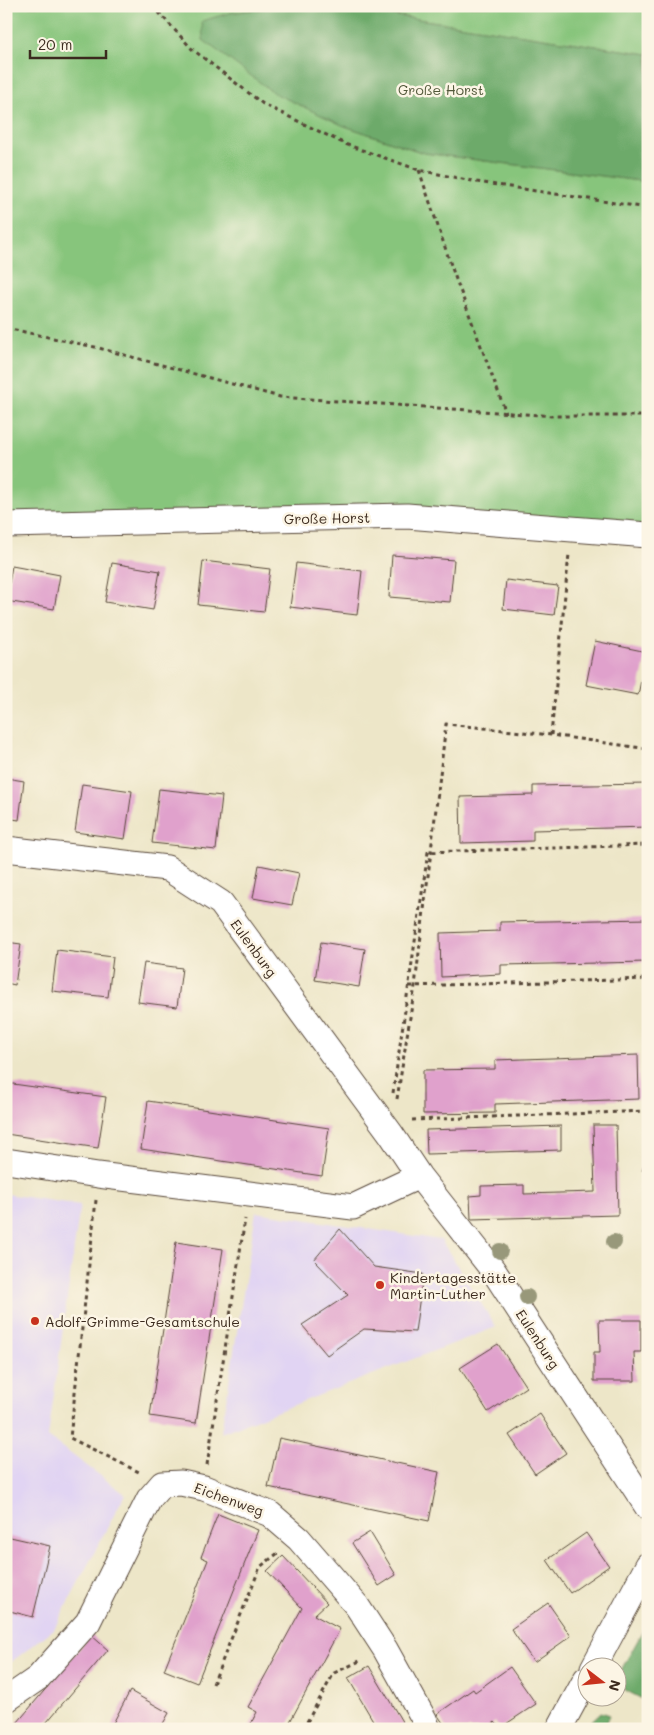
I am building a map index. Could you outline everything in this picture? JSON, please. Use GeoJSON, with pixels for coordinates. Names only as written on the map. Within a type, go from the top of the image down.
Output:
{"type":"FeatureCollection","features":[{"type":"Feature","properties":{"kind":"street","name":"Große Horst"},"geometry":{"type":"LineString","coordinates":[[6,525],[407,516],[648,535]]}},
{"type":"Feature","properties":{"kind":"street","name":"Eulenburg"},"geometry":{"type":"LineString","coordinates":[[6,849],[167,868],[221,903],[391,1134],[418,1176],[493,1270],[648,1508]]}},
{"type":"Feature","properties":{"kind":"street"},"geometry":{"type":"LineString","coordinates":[[6,1161],[98,1175],[353,1207],[418,1176]]}},
{"type":"Feature","properties":{"kind":"street","name":"Eichenweg"},"geometry":{"type":"LineString","coordinates":[[162,1484],[181,1482],[204,1488],[270,1514],[299,1539],[357,1606],[385,1648],[428,1729]]}},
{"type":"Feature","properties":{"kind":"street"},"geometry":{"type":"LineString","coordinates":[[6,1700],[38,1678],[88,1622],[149,1499],[162,1484]]}},
{"type":"Feature","properties":{"kind":"street"},"geometry":{"type":"LineString","coordinates":[[598,1658],[648,1565]]}},
{"type":"Feature","properties":{"kind":"street"},"geometry":{"type":"LineString","coordinates":[[559,1729],[576,1698]]}},
{"type":"Feature","properties":{"kind":"path"},"geometry":{"type":"LineString","coordinates":[[153,6],[192,50],[263,104],[345,144],[418,170],[477,182],[648,208]]}},
{"type":"Feature","properties":{"kind":"path"},"geometry":{"type":"LineString","coordinates":[[418,170],[454,274],[506,413]]}},
{"type":"Feature","properties":{"kind":"path"},"geometry":{"type":"LineString","coordinates":[[6,328],[95,347],[280,397],[554,416],[648,416]]}},
{"type":"Feature","properties":{"kind":"path"},"geometry":{"type":"LineString","coordinates":[[551,735],[572,529]]}},
{"type":"Feature","properties":{"kind":"path"},"geometry":{"type":"LineString","coordinates":[[391,1134],[415,986],[446,724],[551,735],[648,749]]}},
{"type":"Feature","properties":{"kind":"path"},"geometry":{"type":"LineString","coordinates":[[391,1134],[390,1117],[428,852],[648,845]]}},
{"type":"Feature","properties":{"kind":"path"},"geometry":{"type":"LineString","coordinates":[[409,986],[648,979]]}},
{"type":"Feature","properties":{"kind":"path"},"geometry":{"type":"LineString","coordinates":[[391,1134],[405,1121],[648,1111]]}},
{"type":"Feature","properties":{"kind":"path"},"geometry":{"type":"LineString","coordinates":[[643,1171],[648,1155]]}},
{"type":"Feature","properties":{"kind":"path"},"geometry":{"type":"LineString","coordinates":[[98,1175],[70,1438],[162,1484]]}},
{"type":"Feature","properties":{"kind":"path"},"geometry":{"type":"LineString","coordinates":[[204,1488],[248,1194]]}},
{"type":"Feature","properties":{"kind":"path"},"geometry":{"type":"LineString","coordinates":[[213,1684],[260,1567],[299,1539]]}},
{"type":"Feature","properties":{"kind":"path"},"geometry":{"type":"LineString","coordinates":[[303,1729],[334,1673],[385,1648]]}},
{"type":"Feature","properties":{"kind":"shaded area","name":"Adolf-Grimme-Gesamtschule"},"geometry":{"type":"Polygon","coordinates":[[[6,1194],[80,1205],[48,1437],[125,1494],[54,1629],[6,1666],[6,1194]]]}},
{"type":"Feature","properties":{"kind":"shaded area"},"geometry":{"type":"Polygon","coordinates":[[[256,1212],[441,1240],[496,1327],[221,1433],[256,1212]]]}},
{"type":"Feature","properties":{"kind":"green space"},"geometry":{"type":"Polygon","coordinates":[[[6,6],[283,6],[229,13],[342,125],[424,153],[648,182],[648,535],[407,516],[6,525],[6,6]]]}},
{"type":"Feature","properties":{"kind":"green space","name":"Große Horst"},"geometry":{"type":"Polygon","coordinates":[[[283,6],[332,6],[648,54],[648,182],[424,153],[342,125],[274,93],[203,40],[202,21],[229,13],[283,6]]]}},
{"type":"Feature","properties":{"kind":"green space"},"geometry":{"type":"Polygon","coordinates":[[[332,6],[648,6],[648,54],[332,6]]]}},
{"type":"Feature","properties":{"kind":"green space"},"geometry":{"type":"Polygon","coordinates":[[[648,1622],[648,1702],[626,1691],[626,1661],[648,1622]]]}},
{"type":"Feature","properties":{"kind":"green space"},"geometry":{"type":"Polygon","coordinates":[[[601,1712],[610,1715],[602,1729],[583,1729],[601,1712]]]}},
{"type":"Feature","properties":{"kind":"building"},"geometry":{"type":"Polygon","coordinates":[[[392,555],[454,560],[450,602],[389,597],[392,555]]]}},
{"type":"Feature","properties":{"kind":"building"},"geometry":{"type":"Polygon","coordinates":[[[203,561],[270,569],[264,612],[198,605],[203,561]]]}},
{"type":"Feature","properties":{"kind":"building"},"geometry":{"type":"Polygon","coordinates":[[[112,563],[160,571],[153,610],[105,602],[112,563]]]}},
{"type":"Feature","properties":{"kind":"building"},"geometry":{"type":"Polygon","coordinates":[[[296,563],[362,571],[357,615],[290,607],[296,563]]]}},
{"type":"Feature","properties":{"kind":"building"},"geometry":{"type":"Polygon","coordinates":[[[12,566],[60,575],[54,609],[6,601],[12,566]]]}},
{"type":"Feature","properties":{"kind":"building"},"geometry":{"type":"Polygon","coordinates":[[[506,580],[558,586],[554,615],[503,609],[506,580]]]}},
{"type":"Feature","properties":{"kind":"building"},"geometry":{"type":"Polygon","coordinates":[[[595,641],[647,652],[638,695],[586,685],[595,641]]]}},
{"type":"Feature","properties":{"kind":"building"},"geometry":{"type":"Polygon","coordinates":[[[6,778],[24,781],[19,820],[6,818],[6,778]]]}},
{"type":"Feature","properties":{"kind":"building"},"geometry":{"type":"Polygon","coordinates":[[[82,784],[132,791],[125,839],[75,832],[82,784]]]}},
{"type":"Feature","properties":{"kind":"building"},"geometry":{"type":"Polygon","coordinates":[[[648,784],[648,827],[533,830],[533,841],[461,843],[460,797],[533,795],[533,786],[648,784]]]}},
{"type":"Feature","properties":{"kind":"building"},"geometry":{"type":"Polygon","coordinates":[[[159,789],[222,796],[216,850],[152,843],[159,789]]]}},
{"type":"Feature","properties":{"kind":"building"},"geometry":{"type":"Polygon","coordinates":[[[259,865],[299,873],[292,905],[253,898],[259,865]]]}},
{"type":"Feature","properties":{"kind":"building"},"geometry":{"type":"Polygon","coordinates":[[[648,919],[648,962],[501,965],[501,974],[441,977],[440,933],[500,931],[500,922],[648,919]]]}},
{"type":"Feature","properties":{"kind":"building"},"geometry":{"type":"Polygon","coordinates":[[[6,942],[21,944],[15,985],[6,983],[6,942]]]}},
{"type":"Feature","properties":{"kind":"building"},"geometry":{"type":"Polygon","coordinates":[[[321,942],[365,949],[359,987],[315,980],[321,942]]]}},
{"type":"Feature","properties":{"kind":"building"},"geometry":{"type":"Polygon","coordinates":[[[57,950],[113,957],[108,997],[52,991],[57,950]]]}},
{"type":"Feature","properties":{"kind":"building"},"geometry":{"type":"Polygon","coordinates":[[[144,963],[182,968],[177,1007],[138,1002],[144,963]]]}},
{"type":"Feature","properties":{"kind":"building"},"geometry":{"type":"Polygon","coordinates":[[[638,1055],[639,1099],[495,1104],[495,1113],[423,1114],[423,1070],[495,1069],[495,1060],[638,1055]]]}},
{"type":"Feature","properties":{"kind":"building"},"geometry":{"type":"Polygon","coordinates":[[[6,1083],[106,1097],[98,1148],[6,1134],[6,1083]]]}},
{"type":"Feature","properties":{"kind":"building"},"geometry":{"type":"Polygon","coordinates":[[[148,1101],[329,1128],[322,1176],[141,1149],[148,1101]]]}},
{"type":"Feature","properties":{"kind":"building"},"geometry":{"type":"Polygon","coordinates":[[[593,1125],[616,1125],[618,1215],[471,1219],[470,1196],[481,1195],[481,1186],[524,1185],[524,1194],[595,1192],[593,1125]]]}},
{"type":"Feature","properties":{"kind":"building"},"geometry":{"type":"Polygon","coordinates":[[[561,1126],[561,1150],[427,1154],[426,1130],[561,1126]]]}},
{"type":"Feature","properties":{"kind":"building","name":"Kindertagesstätte Martin-Luther"},"geometry":{"type":"Polygon","coordinates":[[[340,1229],[374,1267],[423,1274],[415,1332],[364,1329],[327,1355],[302,1325],[348,1295],[314,1260],[340,1229]]]}},
{"type":"Feature","properties":{"kind":"building"},"geometry":{"type":"Polygon","coordinates":[[[176,1242],[223,1249],[196,1423],[150,1416],[176,1242]]]}},
{"type":"Feature","properties":{"kind":"building"},"geometry":{"type":"Polygon","coordinates":[[[599,1320],[641,1320],[641,1352],[634,1352],[635,1381],[594,1381],[594,1352],[600,1352],[599,1320]]]}},
{"type":"Feature","properties":{"kind":"building"},"geometry":{"type":"Polygon","coordinates":[[[498,1344],[526,1387],[488,1412],[460,1368],[498,1344]]]}},
{"type":"Feature","properties":{"kind":"building"},"geometry":{"type":"Polygon","coordinates":[[[540,1414],[566,1453],[535,1474],[509,1435],[540,1414]]]}},
{"type":"Feature","properties":{"kind":"building"},"geometry":{"type":"Polygon","coordinates":[[[279,1438],[439,1472],[429,1521],[268,1487],[279,1438]]]}},
{"type":"Feature","properties":{"kind":"building"},"geometry":{"type":"Polygon","coordinates":[[[218,1514],[258,1530],[197,1683],[164,1670],[208,1560],[201,1557],[218,1514]]]}},
{"type":"Feature","properties":{"kind":"building"},"geometry":{"type":"Polygon","coordinates":[[[370,1532],[396,1575],[379,1586],[352,1543],[370,1532]]]}},
{"type":"Feature","properties":{"kind":"building"},"geometry":{"type":"Polygon","coordinates":[[[586,1533],[609,1566],[570,1593],[547,1560],[586,1533]]]}},
{"type":"Feature","properties":{"kind":"building"},"geometry":{"type":"Polygon","coordinates":[[[6,1536],[50,1546],[33,1617],[6,1610],[6,1536]]]}},
{"type":"Feature","properties":{"kind":"building"},"geometry":{"type":"Polygon","coordinates":[[[283,1556],[327,1603],[314,1615],[340,1629],[286,1729],[248,1729],[257,1712],[248,1707],[302,1608],[267,1571],[283,1556]]]}},
{"type":"Feature","properties":{"kind":"building"},"geometry":{"type":"Polygon","coordinates":[[[548,1603],[571,1636],[534,1662],[511,1629],[548,1603]]]}},
{"type":"Feature","properties":{"kind":"building"},"geometry":{"type":"Polygon","coordinates":[[[91,1635],[108,1650],[41,1729],[12,1729],[91,1635]]]}},
{"type":"Feature","properties":{"kind":"building"},"geometry":{"type":"Polygon","coordinates":[[[369,1666],[404,1725],[398,1729],[378,1729],[348,1678],[369,1666]]]}},
{"type":"Feature","properties":{"kind":"building"},"geometry":{"type":"Polygon","coordinates":[[[510,1667],[536,1704],[500,1728],[495,1722],[486,1729],[447,1729],[437,1714],[473,1689],[475,1692],[510,1667]]]}},
{"type":"Feature","properties":{"kind":"building"},"geometry":{"type":"Polygon","coordinates":[[[130,1691],[169,1713],[160,1729],[110,1729],[130,1691]]]}},
{"type":"Feature","properties":{"kind":"place","name":"Kindertagesstätte Martin-Luther"},"geometry":{"type":"Point","coordinates":[380,1285]}},
{"type":"Feature","properties":{"kind":"place","name":"Adolf-Grimme-Gesamtschule"},"geometry":{"type":"Point","coordinates":[35,1321]}}]}
